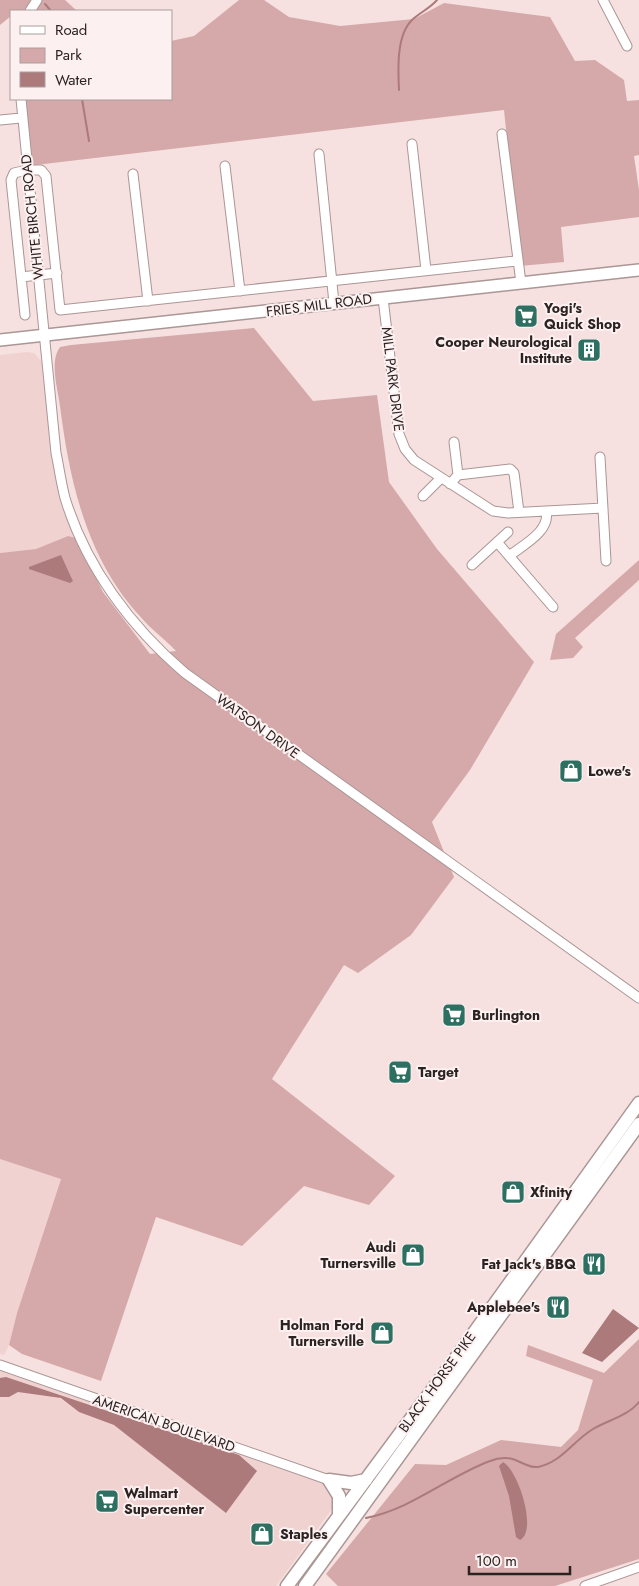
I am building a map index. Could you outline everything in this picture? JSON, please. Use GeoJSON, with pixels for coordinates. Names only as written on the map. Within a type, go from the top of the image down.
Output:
{"type":"FeatureCollection","features":[{"type":"Feature","properties":{"kind":"highway","name":"BLACK HORSE PIKE"},"geometry":{"type":"LineString","coordinates":[[287,1586],[639,1103]]}},
{"type":"Feature","properties":{"kind":"highway","name":"BLACK HORSE PIKE"},"geometry":{"type":"LineString","coordinates":[[306,1586],[639,1124]]}},
{"type":"Feature","properties":{"kind":"highway"},"geometry":{"type":"LineString","coordinates":[[507,1306],[504,1302],[506,1292],[521,1265]]}},
{"type":"Feature","properties":{"kind":"highway"},"geometry":{"type":"LineString","coordinates":[[329,1480],[351,1483],[366,1480]]}},
{"type":"Feature","properties":{"kind":"highway"},"geometry":{"type":"LineString","coordinates":[[329,1480],[339,1496],[339,1516]]}},
{"type":"Feature","properties":{"kind":"main road","name":"FRIES MILL ROAD"},"geometry":{"type":"LineString","coordinates":[[0,340],[639,270]]}},
{"type":"Feature","properties":{"kind":"street"},"geometry":{"type":"LineString","coordinates":[[603,0],[627,46]]}},
{"type":"Feature","properties":{"kind":"street","name":"WHITE BIRCH ROAD"},"geometry":{"type":"LineString","coordinates":[[21,100],[21,118],[44,335]]}},
{"type":"Feature","properties":{"kind":"street"},"geometry":{"type":"LineString","coordinates":[[0,120],[21,118]]}},
{"type":"Feature","properties":{"kind":"street"},"geometry":{"type":"LineString","coordinates":[[502,134],[516,261],[521,283]]}},
{"type":"Feature","properties":{"kind":"street"},"geometry":{"type":"LineString","coordinates":[[412,144],[426,270]]}},
{"type":"Feature","properties":{"kind":"street"},"geometry":{"type":"LineString","coordinates":[[319,154],[334,303]]}},
{"type":"Feature","properties":{"kind":"street"},"geometry":{"type":"LineString","coordinates":[[225,166],[240,291]]}},
{"type":"Feature","properties":{"kind":"street"},"geometry":{"type":"LineString","coordinates":[[25,315],[11,180],[14,173],[27,170],[41,170],[46,176],[60,310],[516,261]]}},
{"type":"Feature","properties":{"kind":"street"},"geometry":{"type":"LineString","coordinates":[[133,174],[148,301]]}},
{"type":"Feature","properties":{"kind":"street"},"geometry":{"type":"LineString","coordinates":[[21,277],[57,273]]}},
{"type":"Feature","properties":{"kind":"street","name":"MILL PARK DRIVE"},"geometry":{"type":"LineString","coordinates":[[383,298],[399,434],[405,449],[414,460],[487,509],[508,513],[603,508]]}},
{"type":"Feature","properties":{"kind":"street","name":"WATSON DRIVE"},"geometry":{"type":"LineString","coordinates":[[44,335],[56,452],[66,498],[86,551],[112,594],[155,648],[186,673],[421,844],[639,998]]}},
{"type":"Feature","properties":{"kind":"street"},"geometry":{"type":"LineString","coordinates":[[454,442],[458,475]]}},
{"type":"Feature","properties":{"kind":"street"},"geometry":{"type":"LineString","coordinates":[[600,457],[606,561]]}},
{"type":"Feature","properties":{"kind":"street"},"geometry":{"type":"LineString","coordinates":[[450,484],[458,475],[510,469],[514,473],[519,512]]}},
{"type":"Feature","properties":{"kind":"street"},"geometry":{"type":"LineString","coordinates":[[423,496],[441,478]]}},
{"type":"Feature","properties":{"kind":"street"},"geometry":{"type":"LineString","coordinates":[[509,556],[544,528],[548,519],[546,511]]}},
{"type":"Feature","properties":{"kind":"street"},"geometry":{"type":"LineString","coordinates":[[472,565],[508,532]]}},
{"type":"Feature","properties":{"kind":"street"},"geometry":{"type":"LineString","coordinates":[[497,542],[553,607]]}},
{"type":"Feature","properties":{"kind":"street","name":"AMERICAN BOULEVARD"},"geometry":{"type":"LineString","coordinates":[[0,1364],[329,1480]]}},
{"type":"Feature","properties":{"kind":"street"},"geometry":{"type":"LineString","coordinates":[[585,1586],[639,1568]]}},
{"type":"Feature","properties":{"kind":"shaded area"},"geometry":{"type":"Polygon","coordinates":[[[34,353],[42,362],[51,440],[69,520],[76,538],[68,536],[36,549],[0,553],[0,355],[34,353]]]}},
{"type":"Feature","properties":{"kind":"shaded area"},"geometry":{"type":"Polygon","coordinates":[[[0,1159],[61,1178],[17,1313],[9,1345],[4,1355],[0,1354],[0,1159]]]}},
{"type":"Feature","properties":{"kind":"shaded area"},"geometry":{"type":"Polygon","coordinates":[[[0,1370],[257,1459],[348,1487],[276,1586],[0,1586],[0,1370]]]}},
{"type":"Feature","properties":{"kind":"green space"},"geometry":{"type":"Polygon","coordinates":[[[0,0],[65,0],[76,10],[10,10],[10,17],[0,25],[0,0]]]}},
{"type":"Feature","properties":{"kind":"green space"},"geometry":{"type":"Polygon","coordinates":[[[239,0],[264,0],[289,17],[340,26],[414,19],[444,3],[550,17],[575,61],[595,60],[624,80],[627,101],[639,100],[639,155],[634,156],[639,190],[639,217],[561,227],[564,262],[520,266],[504,110],[27,166],[20,100],[172,100],[172,41],[194,36],[239,0]]]}},
{"type":"Feature","properties":{"kind":"green space"},"geometry":{"type":"Polygon","coordinates":[[[254,328],[313,401],[377,395],[389,482],[437,549],[534,662],[470,770],[432,822],[454,877],[411,935],[358,973],[344,965],[272,1079],[395,1176],[369,1205],[304,1186],[242,1246],[156,1217],[101,1381],[22,1354],[9,1345],[17,1313],[61,1179],[0,1159],[0,553],[36,549],[68,536],[76,538],[103,592],[150,654],[176,651],[148,625],[124,597],[94,545],[85,523],[72,477],[55,376],[55,360],[60,347],[71,345],[254,328]]]}},
{"type":"Feature","properties":{"kind":"green space"},"geometry":{"type":"Polygon","coordinates":[[[639,560],[639,580],[575,638],[583,647],[573,658],[550,660],[556,634],[639,560]]]}},
{"type":"Feature","properties":{"kind":"green space"},"geometry":{"type":"Polygon","coordinates":[[[639,1339],[639,1559],[555,1586],[338,1586],[326,1574],[415,1464],[446,1465],[501,1440],[561,1447],[578,1430],[593,1380],[526,1356],[528,1345],[604,1373],[639,1339]]]}},
{"type":"Feature","properties":{"kind":"water"},"geometry":{"type":"Polygon","coordinates":[[[61,555],[73,581],[70,583],[29,569],[29,567],[61,555]]]}},
{"type":"Feature","properties":{"kind":"water"},"geometry":{"type":"Polygon","coordinates":[[[613,1309],[639,1328],[602,1362],[582,1353],[613,1309]]]}},
{"type":"Feature","properties":{"kind":"water"},"geometry":{"type":"Polygon","coordinates":[[[6,1377],[239,1455],[257,1471],[226,1513],[114,1425],[79,1412],[61,1398],[18,1392],[9,1397],[0,1397],[0,1378],[6,1377]]]}},
{"type":"Feature","properties":{"kind":"water"},"geometry":{"type":"Polygon","coordinates":[[[503,1462],[515,1476],[524,1501],[527,1525],[525,1534],[520,1540],[516,1537],[509,1496],[499,1466],[503,1462]]]}},
{"type":"Feature","properties":{"kind":"waterway"},"geometry":{"type":"LineString","coordinates":[[399,90],[399,53],[403,34],[413,19],[437,0]]}},
{"type":"Feature","properties":{"kind":"waterway"},"geometry":{"type":"LineString","coordinates":[[45,4],[50,10]]}},
{"type":"Feature","properties":{"kind":"waterway"},"geometry":{"type":"LineString","coordinates":[[82,100],[89,141]]}},
{"type":"Feature","properties":{"kind":"waterway"},"geometry":{"type":"LineString","coordinates":[[366,1518],[399,1508],[459,1475],[499,1458],[512,1459],[533,1467],[554,1461],[593,1429],[624,1414],[639,1402]]}},
{"type":"Feature","properties":{"kind":"place","name":"Yogi's Quick Shop"},"geometry":{"type":"Point","coordinates":[526,316]}},
{"type":"Feature","properties":{"kind":"place","name":"Cooper Neurological Institute"},"geometry":{"type":"Point","coordinates":[589,350]}},
{"type":"Feature","properties":{"kind":"place","name":"Lowe's"},"geometry":{"type":"Point","coordinates":[571,771]}},
{"type":"Feature","properties":{"kind":"place","name":"Burlington"},"geometry":{"type":"Point","coordinates":[454,1015]}},
{"type":"Feature","properties":{"kind":"place","name":"Target"},"geometry":{"type":"Point","coordinates":[400,1072]}},
{"type":"Feature","properties":{"kind":"place","name":"Xfinity"},"geometry":{"type":"Point","coordinates":[513,1192]}},
{"type":"Feature","properties":{"kind":"place","name":"Audi Turnersville"},"geometry":{"type":"Point","coordinates":[413,1255]}},
{"type":"Feature","properties":{"kind":"place","name":"Fat Jack's BBQ"},"geometry":{"type":"Point","coordinates":[594,1264]}},
{"type":"Feature","properties":{"kind":"place","name":"Applebee's"},"geometry":{"type":"Point","coordinates":[558,1307]}},
{"type":"Feature","properties":{"kind":"place","name":"Holman Ford Turnersville"},"geometry":{"type":"Point","coordinates":[382,1333]}},
{"type":"Feature","properties":{"kind":"place","name":"Walmart Supercenter"},"geometry":{"type":"Point","coordinates":[107,1501]}},
{"type":"Feature","properties":{"kind":"place","name":"Staples"},"geometry":{"type":"Point","coordinates":[262,1534]}}]}
